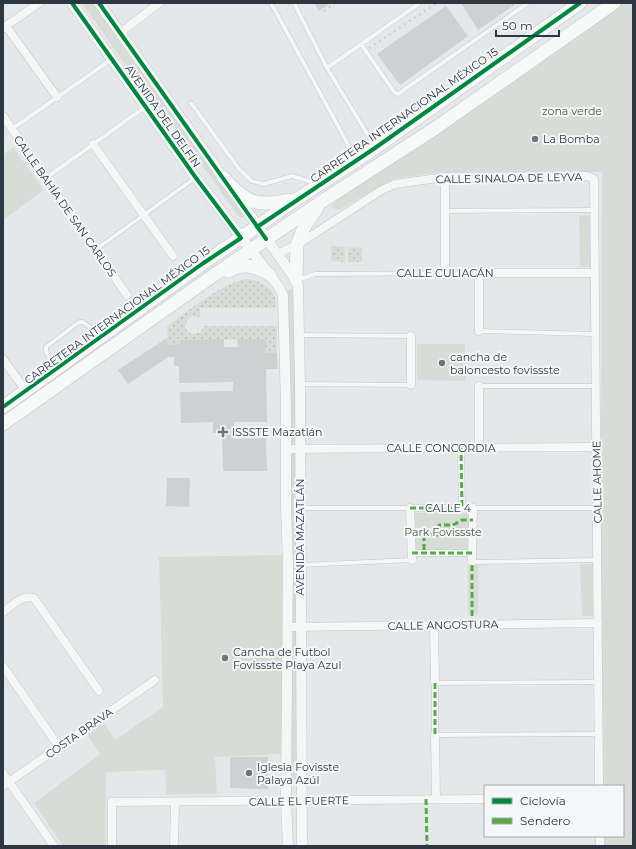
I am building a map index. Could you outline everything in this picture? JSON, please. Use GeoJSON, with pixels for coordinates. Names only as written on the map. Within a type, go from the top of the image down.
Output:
{"type":"FeatureCollection","features":[{"type":"Feature","properties":{"kind":"main road","name":"CARRETERA INTERNACIONAL MÉXICO 15"},"geometry":{"type":"LineString","coordinates":[[3,407],[202,264],[319,184],[375,148],[580,3]]}},
{"type":"Feature","properties":{"kind":"main road","name":"CARRETERA INTERNACIONAL MÉXICO 15"},"geometry":{"type":"LineString","coordinates":[[3,424],[250,250],[434,129],[614,3]]}},
{"type":"Feature","properties":{"kind":"main road"},"geometry":{"type":"LineString","coordinates":[[223,177],[243,197],[255,202],[268,204],[297,199]]}},
{"type":"Feature","properties":{"kind":"main road"},"geometry":{"type":"LineString","coordinates":[[296,280],[297,244],[304,227],[321,202]]}},
{"type":"Feature","properties":{"kind":"main road"},"geometry":{"type":"LineString","coordinates":[[211,277],[243,265],[259,268],[270,275]]}},
{"type":"Feature","properties":{"kind":"street"},"geometry":{"type":"LineString","coordinates":[[39,3],[4,25],[57,97]]}},
{"type":"Feature","properties":{"kind":"street","name":"AVENIDA DEL DELFÍN"},"geometry":{"type":"LineString","coordinates":[[72,3],[196,178],[241,238]]}},
{"type":"Feature","properties":{"kind":"street","name":"AVENIDA DEL DELFÍN"},"geometry":{"type":"LineString","coordinates":[[99,3],[257,227]]}},
{"type":"Feature","properties":{"kind":"street"},"geometry":{"type":"LineString","coordinates":[[120,33],[159,3]]}},
{"type":"Feature","properties":{"kind":"street","name":"CALLE BAHÍA DE SAN CARLOS"},"geometry":{"type":"LineString","coordinates":[[3,116],[127,295]]}},
{"type":"Feature","properties":{"kind":"street"},"geometry":{"type":"LineString","coordinates":[[93,144],[173,256]]}},
{"type":"Feature","properties":{"kind":"street","name":"CALLE SINALOA DE LEYVA"},"geometry":{"type":"LineString","coordinates":[[277,254],[297,244],[395,184],[445,177],[587,176],[594,179]]}},
{"type":"Feature","properties":{"kind":"street"},"geometry":{"type":"LineString","coordinates":[[445,177],[445,274]]}},
{"type":"Feature","properties":{"kind":"street","name":"CALLE AHOME"},"geometry":{"type":"LineString","coordinates":[[594,179],[600,785]]}},
{"type":"Feature","properties":{"kind":"street"},"geometry":{"type":"LineString","coordinates":[[257,227],[266,239]]}},
{"type":"Feature","properties":{"kind":"street"},"geometry":{"type":"LineString","coordinates":[[241,238],[250,250]]}},
{"type":"Feature","properties":{"kind":"street","name":"AVENIDA MAZATLÁN"},"geometry":{"type":"LineString","coordinates":[[266,239],[296,280],[298,286],[300,384],[302,846]]}},
{"type":"Feature","properties":{"kind":"street","name":"AVENIDA MAZATLÁN"},"geometry":{"type":"LineString","coordinates":[[250,250],[279,287],[283,296],[289,627],[286,801],[288,846]]}},
{"type":"Feature","properties":{"kind":"street","name":"CALLE CULIACÁN"},"geometry":{"type":"LineString","coordinates":[[480,273],[594,272]]}},
{"type":"Feature","properties":{"kind":"street"},"geometry":{"type":"LineString","coordinates":[[479,331],[480,273]]}},
{"type":"Feature","properties":{"kind":"street"},"geometry":{"type":"LineString","coordinates":[[411,336],[411,385]]}},
{"type":"Feature","properties":{"kind":"street"},"geometry":{"type":"LineString","coordinates":[[3,359],[26,391]]}},
{"type":"Feature","properties":{"kind":"street"},"geometry":{"type":"LineString","coordinates":[[479,386],[479,448]]}},
{"type":"Feature","properties":{"kind":"street","name":"CALLE CONCORDIA"},"geometry":{"type":"LineString","coordinates":[[286,449],[596,447]]}},
{"type":"Feature","properties":{"kind":"street"},"geometry":{"type":"LineString","coordinates":[[461,448],[462,508]]}},
{"type":"Feature","properties":{"kind":"street"},"geometry":{"type":"LineString","coordinates":[[410,508],[412,557],[472,552]]}},
{"type":"Feature","properties":{"kind":"street","name":"CALLE 4"},"geometry":{"type":"LineString","coordinates":[[410,508],[462,508]]}},
{"type":"Feature","properties":{"kind":"street"},"geometry":{"type":"LineString","coordinates":[[472,508],[472,562]]}},
{"type":"Feature","properties":{"kind":"street"},"geometry":{"type":"LineString","coordinates":[[3,612],[24,598],[29,596],[34,598],[99,690]]}},
{"type":"Feature","properties":{"kind":"street","name":"CALLE ANGOSTURA"},"geometry":{"type":"LineString","coordinates":[[289,627],[598,623]]}},
{"type":"Feature","properties":{"kind":"street"},"geometry":{"type":"LineString","coordinates":[[434,625],[436,799]]}},
{"type":"Feature","properties":{"kind":"street"},"geometry":{"type":"LineString","coordinates":[[3,666],[59,747]]}},
{"type":"Feature","properties":{"kind":"street","name":"COSTA BRAVA"},"geometry":{"type":"LineString","coordinates":[[6,784],[155,680]]}},
{"type":"Feature","properties":{"kind":"street"},"geometry":{"type":"LineString","coordinates":[[3,773],[6,784],[54,846]]}},
{"type":"Feature","properties":{"kind":"street","name":"CALLE EL FUERTE"},"geometry":{"type":"LineString","coordinates":[[112,846],[112,802],[484,799]]}},
{"type":"Feature","properties":{"kind":"street"},"geometry":{"type":"LineString","coordinates":[[174,846],[175,802]]}},
{"type":"Feature","properties":{"kind":"lane"},"geometry":{"type":"LineString","coordinates":[[271,3],[357,160]]}},
{"type":"Feature","properties":{"kind":"lane"},"geometry":{"type":"LineString","coordinates":[[294,3],[326,68],[375,148]]}},
{"type":"Feature","properties":{"kind":"lane"},"geometry":{"type":"LineString","coordinates":[[326,68],[420,3]]}},
{"type":"Feature","properties":{"kind":"lane"},"geometry":{"type":"LineString","coordinates":[[360,44],[394,92],[398,94],[528,3]]}},
{"type":"Feature","properties":{"kind":"lane"},"geometry":{"type":"LineString","coordinates":[[12,130],[112,59]]}},
{"type":"Feature","properties":{"kind":"lane"},"geometry":{"type":"LineString","coordinates":[[191,103],[240,170],[252,181],[264,184],[292,176],[319,184]]}},
{"type":"Feature","properties":{"kind":"lane"},"geometry":{"type":"LineString","coordinates":[[46,178],[145,107]]}},
{"type":"Feature","properties":{"kind":"lane"},"geometry":{"type":"LineString","coordinates":[[95,250],[196,178]]}},
{"type":"Feature","properties":{"kind":"lane"},"geometry":{"type":"LineString","coordinates":[[445,211],[594,210]]}},
{"type":"Feature","properties":{"kind":"lane","name":"CALLE CULIACÁN"},"geometry":{"type":"LineString","coordinates":[[296,280],[315,274],[480,273]]}},
{"type":"Feature","properties":{"kind":"lane"},"geometry":{"type":"LineString","coordinates":[[57,369],[46,352],[46,347],[79,322],[83,322],[102,336]]}},
{"type":"Feature","properties":{"kind":"lane"},"geometry":{"type":"LineString","coordinates":[[479,331],[595,334]]}},
{"type":"Feature","properties":{"kind":"lane"},"geometry":{"type":"LineString","coordinates":[[299,335],[411,336]]}},
{"type":"Feature","properties":{"kind":"lane"},"geometry":{"type":"LineString","coordinates":[[300,384],[411,385]]}},
{"type":"Feature","properties":{"kind":"lane"},"geometry":{"type":"LineString","coordinates":[[479,386],[596,386]]}},
{"type":"Feature","properties":{"kind":"lane","name":"CALLE 4"},"geometry":{"type":"LineString","coordinates":[[300,508],[410,508]]}},
{"type":"Feature","properties":{"kind":"lane","name":"CALLE 4"},"geometry":{"type":"LineString","coordinates":[[462,508],[597,508]]}},
{"type":"Feature","properties":{"kind":"lane"},"geometry":{"type":"LineString","coordinates":[[301,565],[412,557]]}},
{"type":"Feature","properties":{"kind":"lane"},"geometry":{"type":"LineString","coordinates":[[472,562],[597,560]]}},
{"type":"Feature","properties":{"kind":"lane"},"geometry":{"type":"LineString","coordinates":[[435,683],[598,682]]}},
{"type":"Feature","properties":{"kind":"lane"},"geometry":{"type":"LineString","coordinates":[[436,735],[599,734]]}},
{"type":"Feature","properties":{"kind":"green space"},"geometry":{"type":"Polygon","coordinates":[[[82,3],[95,3],[243,214],[243,218],[238,216],[164,111],[138,83],[82,3]]]}},
{"type":"Feature","properties":{"kind":"green space","name":"zona verde"},"geometry":{"type":"Polygon","coordinates":[[[621,3],[633,3],[633,846],[600,846],[600,837],[624,837],[624,785],[600,785],[602,172],[441,172],[393,179],[338,210],[331,206],[338,199],[385,168],[621,3]]]}},
{"type":"Feature","properties":{"kind":"green space"},"geometry":{"type":"Polygon","coordinates":[[[13,147],[44,190],[3,220],[3,155],[13,147]]]}},
{"type":"Feature","properties":{"kind":"green space"},"geometry":{"type":"Polygon","coordinates":[[[592,215],[593,267],[580,267],[579,216],[592,215]]]}},
{"type":"Feature","properties":{"kind":"green space"},"geometry":{"type":"Polygon","coordinates":[[[331,246],[345,247],[345,262],[331,261],[331,246]]]}},
{"type":"Feature","properties":{"kind":"green space"},"geometry":{"type":"Polygon","coordinates":[[[348,247],[362,248],[362,262],[348,262],[348,247]]]}},
{"type":"Feature","properties":{"kind":"green space"},"geometry":{"type":"Polygon","coordinates":[[[247,279],[264,284],[272,291],[275,296],[276,308],[200,308],[200,318],[195,316],[190,317],[187,320],[187,330],[192,333],[196,333],[201,332],[204,326],[277,326],[277,353],[266,353],[265,339],[180,340],[180,344],[168,345],[167,326],[217,291],[238,281],[247,279]]]}},
{"type":"Feature","properties":{"kind":"green space"},"geometry":{"type":"Polygon","coordinates":[[[295,288],[299,779],[295,783],[290,779],[285,294],[290,289],[295,288]]]}},
{"type":"Feature","properties":{"kind":"green space"},"geometry":{"type":"Polygon","coordinates":[[[417,344],[465,344],[466,381],[417,380],[417,344]]]}},
{"type":"Feature","properties":{"kind":"green space","name":"Park Fovissste"},"geometry":{"type":"Polygon","coordinates":[[[413,513],[472,513],[473,552],[413,552],[413,513]]]}},
{"type":"Feature","properties":{"kind":"green space","name":"Cancha de Futbol Fovissste Playa Azul"},"geometry":{"type":"Polygon","coordinates":[[[282,555],[282,754],[215,757],[217,794],[166,794],[165,770],[106,772],[106,846],[63,846],[34,803],[100,754],[87,734],[103,722],[115,740],[163,707],[159,557],[282,555]]]}},
{"type":"Feature","properties":{"kind":"green space"},"geometry":{"type":"Polygon","coordinates":[[[468,564],[479,564],[478,614],[468,614],[468,564]]]}},
{"type":"Feature","properties":{"kind":"green space"},"geometry":{"type":"Polygon","coordinates":[[[580,564],[597,564],[597,616],[582,616],[580,564]]]}},
{"type":"Feature","properties":{"kind":"building"},"geometry":{"type":"Polygon","coordinates":[[[314,3],[330,3],[319,11],[314,3]]]}},
{"type":"Feature","properties":{"kind":"building"},"geometry":{"type":"Polygon","coordinates":[[[461,3],[517,3],[478,30],[461,3]]]}},
{"type":"Feature","properties":{"kind":"building"},"geometry":{"type":"Polygon","coordinates":[[[446,6],[468,36],[400,85],[377,54],[446,6]]]}},
{"type":"Feature","properties":{"kind":"building"},"geometry":{"type":"Polygon","coordinates":[[[167,338],[168,345],[180,344],[180,340],[224,339],[224,347],[238,347],[237,339],[266,339],[266,353],[277,353],[278,369],[266,369],[267,422],[234,422],[234,439],[266,438],[267,471],[223,471],[222,433],[213,433],[213,422],[181,423],[180,392],[233,391],[233,382],[179,383],[179,366],[174,366],[174,357],[168,357],[128,384],[118,370],[167,338]]]}},
{"type":"Feature","properties":{"kind":"building"},"geometry":{"type":"Polygon","coordinates":[[[167,478],[190,478],[189,507],[166,506],[167,478]]]}},
{"type":"Feature","properties":{"kind":"building","name":"Iglesia Fovisste Palaya Azúl"},"geometry":{"type":"Polygon","coordinates":[[[230,757],[268,757],[268,789],[230,788],[230,757]]]}},
{"type":"Feature","properties":{"kind":"railway"},"geometry":{"type":"LineString","coordinates":[[324,11],[335,3]]}},
{"type":"Feature","properties":{"kind":"railway"},"geometry":{"type":"LineString","coordinates":[[369,48],[437,3]]}},
{"type":"Feature","properties":{"kind":"marked path"},"geometry":{"type":"LineString","coordinates":[[410,508],[462,508],[461,448]]}},
{"type":"Feature","properties":{"kind":"marked path"},"geometry":{"type":"LineString","coordinates":[[424,550],[424,535],[439,535],[439,525],[453,525],[462,520],[473,520]]}},
{"type":"Feature","properties":{"kind":"marked path"},"geometry":{"type":"LineString","coordinates":[[412,553],[472,553]]}},
{"type":"Feature","properties":{"kind":"marked path"},"geometry":{"type":"LineString","coordinates":[[472,562],[472,625]]}},
{"type":"Feature","properties":{"kind":"marked path"},"geometry":{"type":"LineString","coordinates":[[435,683],[435,735]]}},
{"type":"Feature","properties":{"kind":"marked path"},"geometry":{"type":"LineString","coordinates":[[426,799],[427,846]]}},
{"type":"Feature","properties":{"kind":"cycle path"},"geometry":{"type":"LineString","coordinates":[[3,407],[202,264],[241,238],[196,178],[72,3]]}},
{"type":"Feature","properties":{"kind":"cycle path"},"geometry":{"type":"LineString","coordinates":[[99,3],[266,239]]}},
{"type":"Feature","properties":{"kind":"cycle path"},"geometry":{"type":"LineString","coordinates":[[257,227],[375,148],[580,3]]}},
{"type":"Feature","properties":{"kind":"place","name":"La Bomba"},"geometry":{"type":"Point","coordinates":[535,139]}},
{"type":"Feature","properties":{"kind":"place","name":"cancha de baloncesto fovissste"},"geometry":{"type":"Point","coordinates":[442,363]}},
{"type":"Feature","properties":{"kind":"place","name":"ISSSTE Mazatlán"},"geometry":{"type":"Point","coordinates":[223,432]}},
{"type":"Feature","properties":{"kind":"place","name":"Cancha de Futbol Fovissste Playa Azul"},"geometry":{"type":"Point","coordinates":[225,658]}},
{"type":"Feature","properties":{"kind":"place","name":"Iglesia Fovisste Palaya Azúl"},"geometry":{"type":"Point","coordinates":[249,773]}}]}
